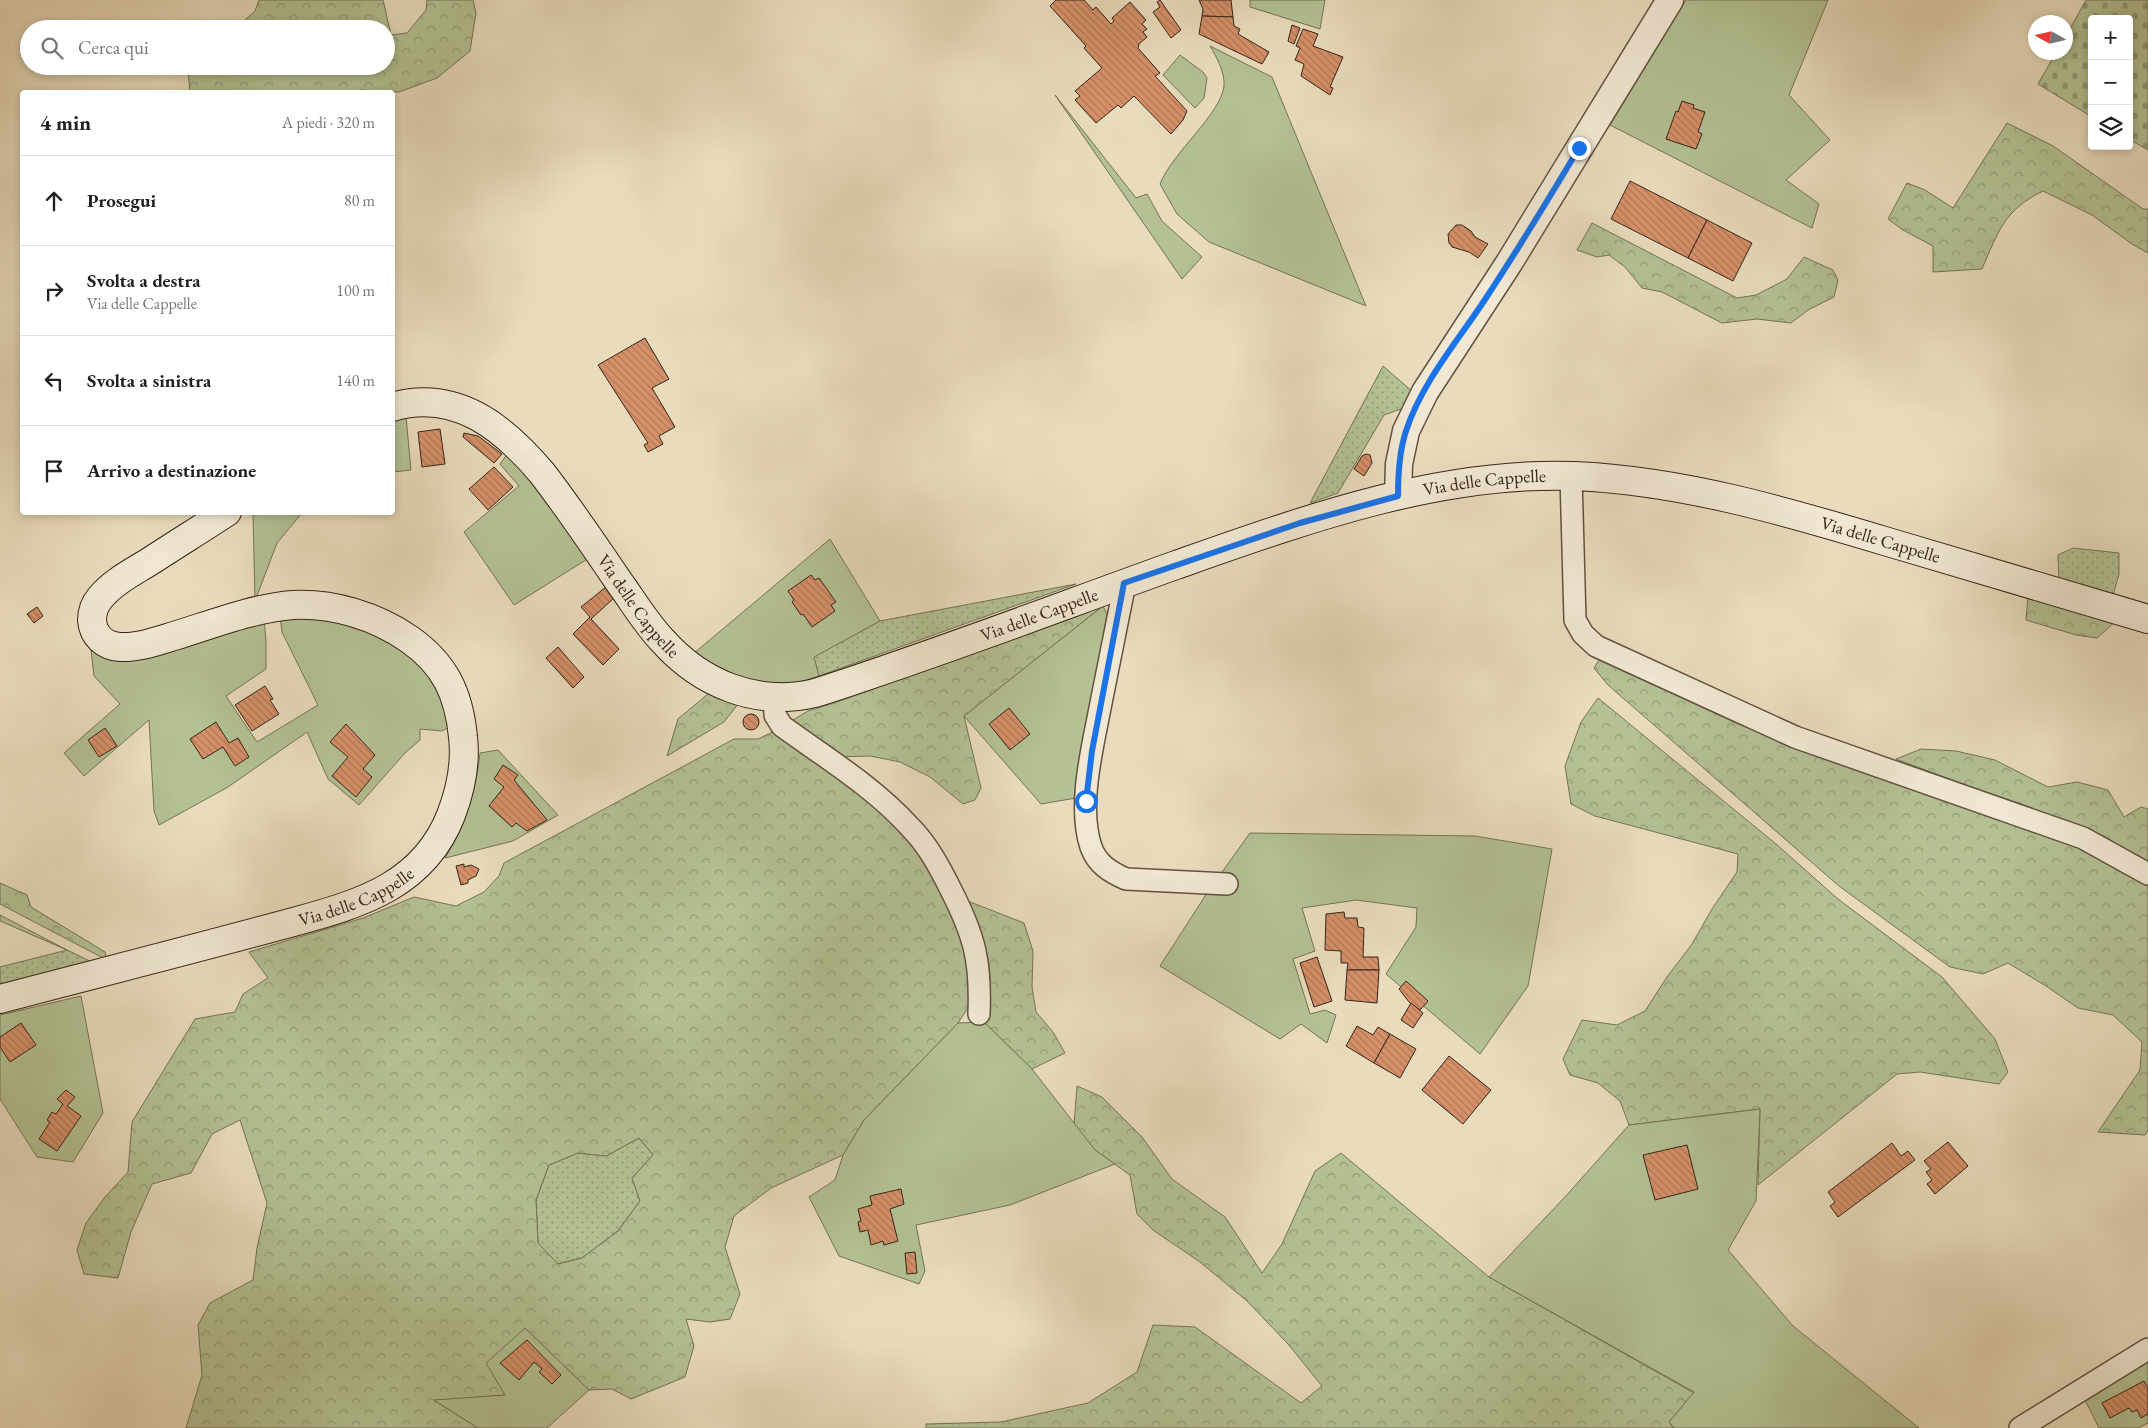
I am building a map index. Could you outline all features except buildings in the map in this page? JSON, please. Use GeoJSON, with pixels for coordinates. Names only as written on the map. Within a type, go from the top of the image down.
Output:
{"type":"FeatureCollection","features":[{"type":"Feature","properties":{"kind":"main road","name":"Via delle Cappelle"},"geometry":{"type":"LineString","coordinates":[[395,406],[413,403],[440,404],[463,409],[494,425],[530,458],[542,473],[651,628],[674,653],[687,665],[714,682],[745,692],[774,697],[799,697],[832,688],[1124,583],[1300,523],[1398,496],[1495,480],[1571,476],[1642,482],[1748,502],[2148,619]]}},
{"type":"Feature","properties":{"kind":"main road","name":"Via delle Cappelle"},"geometry":{"type":"LineString","coordinates":[[0,999],[278,926],[364,900],[408,875],[422,863],[448,824],[463,774],[464,747],[462,721],[457,699],[447,677],[433,660],[417,644],[399,631],[356,613],[331,608],[294,605],[255,612],[162,640],[131,646],[110,645],[95,633],[92,624],[92,614],[95,604],[102,595],[126,576],[222,515]]}},
{"type":"Feature","properties":{"kind":"street"},"geometry":{"type":"LineString","coordinates":[[1398,496],[1399,464],[1406,431],[1425,392],[1509,263],[1670,0]]}},
{"type":"Feature","properties":{"kind":"street"},"geometry":{"type":"LineString","coordinates":[[1571,476],[1575,620],[1583,634],[1596,646],[1794,736],[2083,838],[2148,874]]}},
{"type":"Feature","properties":{"kind":"street"},"geometry":{"type":"LineString","coordinates":[[1124,583],[1092,751],[1087,791],[1087,826],[1091,846],[1098,862],[1126,879],[1227,884]]}},
{"type":"Feature","properties":{"kind":"street"},"geometry":{"type":"LineString","coordinates":[[774,697],[775,716],[782,726],[874,793],[911,828],[928,849],[967,922],[978,955],[980,983],[979,1014]]}},
{"type":"Feature","properties":{"kind":"street"},"geometry":{"type":"LineString","coordinates":[[2020,1428],[2148,1349]]}},
{"type":"Feature","properties":{"kind":"green space"},"geometry":{"type":"Polygon","coordinates":[[[259,0],[383,0],[388,20],[245,20],[255,11],[259,0]]]}},
{"type":"Feature","properties":{"kind":"green space"},"geometry":{"type":"Polygon","coordinates":[[[427,0],[473,0],[476,13],[470,51],[437,78],[399,92],[395,92],[395,90],[190,90],[188,75],[395,75],[395,34],[407,33],[426,10],[427,0]]]}},
{"type":"Feature","properties":{"kind":"green space"},"geometry":{"type":"Polygon","coordinates":[[[1250,0],[1325,0],[1320,29],[1250,7],[1250,0]]]}},
{"type":"Feature","properties":{"kind":"green space"},"geometry":{"type":"Polygon","coordinates":[[[1686,0],[1828,0],[1789,95],[1830,140],[1786,180],[1819,204],[1812,228],[1610,125],[1686,0]]]}},
{"type":"Feature","properties":{"kind":"green space"},"geometry":{"type":"Polygon","coordinates":[[[2086,0],[2148,0],[2148,150],[2133,141],[2133,15],[2088,15],[2088,115],[2038,84],[2052,60],[2073,60],[2073,23],[2086,0]]]}},
{"type":"Feature","properties":{"kind":"green space"},"geometry":{"type":"Polygon","coordinates":[[[1210,46],[1272,77],[1366,306],[1209,242],[1177,214],[1160,184],[1166,172],[1206,121],[1221,97],[1224,86],[1222,70],[1210,46]]]}},
{"type":"Feature","properties":{"kind":"green space"},"geometry":{"type":"Polygon","coordinates":[[[1180,55],[1203,72],[1207,78],[1204,98],[1195,108],[1163,75],[1180,55]]]}},
{"type":"Feature","properties":{"kind":"green space"},"geometry":{"type":"Polygon","coordinates":[[[1055,95],[1136,198],[1147,194],[1162,221],[1202,257],[1182,279],[1055,95]]]}},
{"type":"Feature","properties":{"kind":"green space"},"geometry":{"type":"Polygon","coordinates":[[[2007,123],[2053,146],[2143,209],[2148,209],[2148,253],[2132,244],[2092,215],[2043,191],[2030,198],[2011,214],[1998,233],[1982,269],[1933,272],[1933,246],[1903,230],[1888,219],[1907,183],[1925,190],[1953,208],[2007,123]]]}},
{"type":"Feature","properties":{"kind":"green space"},"geometry":{"type":"Polygon","coordinates":[[[1592,223],[1737,298],[1756,295],[1787,279],[1804,257],[1833,270],[1838,280],[1834,297],[1808,310],[1791,323],[1757,319],[1722,323],[1662,292],[1642,288],[1625,267],[1609,255],[1597,257],[1577,250],[1592,223]]]}},
{"type":"Feature","properties":{"kind":"green space"},"geometry":{"type":"Polygon","coordinates":[[[1383,366],[1413,392],[1404,408],[1384,415],[1338,493],[1310,503],[1383,366]]]}},
{"type":"Feature","properties":{"kind":"green space"},"geometry":{"type":"Polygon","coordinates":[[[406,417],[411,470],[395,472],[395,419],[406,417]]]}},
{"type":"Feature","properties":{"kind":"green space"},"geometry":{"type":"Polygon","coordinates":[[[508,453],[524,466],[589,558],[514,605],[464,532],[519,486],[500,464],[508,453]]]}},
{"type":"Feature","properties":{"kind":"green space"},"geometry":{"type":"Polygon","coordinates":[[[253,515],[300,515],[277,543],[255,601],[253,515]]]}},
{"type":"Feature","properties":{"kind":"green space"},"geometry":{"type":"Polygon","coordinates":[[[830,539],[880,621],[814,657],[819,676],[790,685],[769,684],[728,675],[693,654],[830,539]]]}},
{"type":"Feature","properties":{"kind":"green space"},"geometry":{"type":"Polygon","coordinates":[[[2073,548],[2119,553],[2119,574],[2112,599],[2059,582],[2058,555],[2073,548]]]}},
{"type":"Feature","properties":{"kind":"green space"},"geometry":{"type":"Polygon","coordinates":[[[1076,584],[819,676],[813,657],[880,621],[1076,584]]]}},
{"type":"Feature","properties":{"kind":"green space"},"geometry":{"type":"Polygon","coordinates":[[[2028,597],[2115,622],[2097,638],[2076,635],[2026,620],[2028,597]]]}},
{"type":"Feature","properties":{"kind":"green space"},"geometry":{"type":"Polygon","coordinates":[[[1103,606],[964,716],[981,788],[975,800],[963,804],[930,777],[900,762],[870,756],[835,757],[786,724],[808,711],[1103,606]]]}},
{"type":"Feature","properties":{"kind":"green space"},"geometry":{"type":"Polygon","coordinates":[[[1103,606],[1107,614],[1076,798],[1041,804],[964,716],[1103,606]]]}},
{"type":"Feature","properties":{"kind":"green space"},"geometry":{"type":"Polygon","coordinates":[[[302,614],[376,630],[431,672],[451,726],[442,731],[420,729],[420,740],[405,753],[359,805],[328,779],[307,732],[228,787],[159,825],[154,811],[149,720],[84,776],[64,753],[120,704],[94,676],[91,650],[102,656],[264,618],[266,669],[226,696],[257,742],[318,705],[282,632],[280,616],[302,614]]]}},
{"type":"Feature","properties":{"kind":"green space"},"geometry":{"type":"Polygon","coordinates":[[[1599,660],[1738,724],[1848,767],[2102,855],[2148,885],[2148,1130],[2145,1135],[2098,1132],[2140,1070],[2142,1042],[2113,1015],[2078,1008],[2008,963],[1983,974],[1950,967],[1839,886],[1608,685],[1594,668],[1599,660]]]}},
{"type":"Feature","properties":{"kind":"green space"},"geometry":{"type":"Polygon","coordinates":[[[708,694],[738,704],[724,722],[667,756],[678,719],[708,694]]]}},
{"type":"Feature","properties":{"kind":"green space"},"geometry":{"type":"Polygon","coordinates":[[[1598,698],[1776,844],[1838,899],[1942,977],[1995,1039],[2008,1072],[1999,1084],[1920,1072],[1897,1074],[1758,1185],[1760,1109],[1629,1125],[1620,1101],[1598,1083],[1570,1075],[1563,1059],[1582,1020],[1617,1025],[1645,1011],[1667,977],[1692,944],[1712,909],[1737,872],[1738,854],[1595,816],[1571,804],[1565,766],[1581,722],[1598,698]]]}},
{"type":"Feature","properties":{"kind":"green space"},"geometry":{"type":"Polygon","coordinates":[[[779,729],[909,833],[967,941],[972,987],[968,1008],[958,1023],[864,1120],[843,1155],[771,1188],[734,1216],[725,1247],[740,1294],[730,1319],[710,1322],[686,1319],[694,1346],[685,1377],[631,1399],[612,1389],[589,1390],[525,1328],[505,1395],[435,1401],[478,1428],[186,1428],[202,1375],[198,1325],[210,1303],[253,1280],[257,1248],[267,1203],[240,1120],[212,1134],[191,1173],[152,1184],[131,1232],[118,1278],[84,1274],[77,1250],[86,1223],[105,1197],[128,1172],[132,1122],[195,1019],[235,1012],[243,994],[268,978],[249,952],[363,918],[414,897],[456,906],[484,892],[499,876],[504,863],[734,739],[758,739],[779,729]],[[639,1138],[606,1156],[578,1153],[549,1165],[536,1200],[538,1243],[558,1264],[582,1258],[618,1231],[640,1201],[632,1178],[653,1155],[639,1138]]]}},
{"type":"Feature","properties":{"kind":"green space"},"geometry":{"type":"Polygon","coordinates":[[[1921,749],[1956,751],[1995,760],[2048,787],[2077,782],[2108,790],[2124,817],[2141,807],[2148,809],[2148,865],[2102,836],[1896,759],[1921,749]]]}},
{"type":"Feature","properties":{"kind":"green space"},"geometry":{"type":"Polygon","coordinates":[[[498,750],[558,815],[513,841],[445,858],[464,821],[476,781],[480,753],[498,750]]]}},
{"type":"Feature","properties":{"kind":"green space"},"geometry":{"type":"Polygon","coordinates":[[[1250,833],[1475,836],[1552,849],[1528,986],[1480,1054],[1386,974],[1416,927],[1417,908],[1356,900],[1302,908],[1315,951],[1293,959],[1310,1014],[1325,1010],[1336,1015],[1327,1043],[1301,1024],[1280,1039],[1160,966],[1207,893],[1250,833]]]}},
{"type":"Feature","properties":{"kind":"green space"},"geometry":{"type":"Polygon","coordinates":[[[0,883],[27,895],[31,907],[105,952],[107,960],[0,904],[0,883]]]}},
{"type":"Feature","properties":{"kind":"green space"},"geometry":{"type":"Polygon","coordinates":[[[965,900],[1024,923],[1033,951],[1032,987],[1036,1012],[1053,1032],[1065,1053],[1032,1069],[984,1022],[990,988],[988,959],[980,931],[965,900]]]}},
{"type":"Feature","properties":{"kind":"green space"},"geometry":{"type":"Polygon","coordinates":[[[0,915],[67,950],[0,921],[0,915]]]}},
{"type":"Feature","properties":{"kind":"green space"},"geometry":{"type":"Polygon","coordinates":[[[67,950],[98,965],[0,990],[0,967],[67,950]]]}},
{"type":"Feature","properties":{"kind":"green space"},"geometry":{"type":"Polygon","coordinates":[[[81,996],[103,1113],[73,1162],[37,1157],[0,1099],[0,1015],[81,996]]]}},
{"type":"Feature","properties":{"kind":"green space"},"geometry":{"type":"Polygon","coordinates":[[[984,1022],[1032,1069],[1095,1150],[1115,1164],[1010,1205],[916,1225],[925,1271],[919,1284],[839,1256],[809,1197],[835,1180],[843,1155],[864,1120],[958,1023],[984,1022]]]}},
{"type":"Feature","properties":{"kind":"green space"},"geometry":{"type":"Polygon","coordinates":[[[1077,1086],[1102,1097],[1142,1137],[1172,1179],[1225,1217],[1262,1273],[1282,1244],[1315,1171],[1341,1153],[1489,1277],[1694,1393],[1669,1422],[1673,1428],[926,1428],[926,1424],[1001,1422],[1088,1403],[1137,1372],[1153,1325],[1195,1327],[1301,1403],[1322,1386],[1288,1344],[1247,1301],[1200,1262],[1153,1230],[1137,1214],[1130,1175],[1095,1150],[1074,1125],[1077,1086]]]}},
{"type":"Feature","properties":{"kind":"green space"},"geometry":{"type":"Polygon","coordinates":[[[1760,1109],[1756,1201],[1728,1250],[1793,1326],[1919,1428],[1674,1428],[1669,1422],[1694,1392],[1489,1277],[1565,1197],[1629,1125],[1760,1109]]]}},
{"type":"Feature","properties":{"kind":"green space"},"geometry":{"type":"Polygon","coordinates":[[[639,1138],[653,1155],[632,1178],[640,1201],[618,1231],[582,1258],[557,1264],[538,1243],[536,1200],[549,1165],[578,1153],[606,1156],[639,1138]]]}},
{"type":"Feature","properties":{"kind":"green space"},"geometry":{"type":"Polygon","coordinates":[[[525,1328],[589,1390],[547,1428],[478,1428],[434,1400],[505,1395],[486,1363],[525,1328]]]}},
{"type":"Feature","properties":{"kind":"green space"},"geometry":{"type":"Polygon","coordinates":[[[2148,1359],[2148,1423],[2138,1428],[2099,1428],[2084,1398],[2148,1359]]]}},
{"type":"Feature","properties":{"kind":"route"},"geometry":{"type":"LineString","coordinates":[[1086,801],[1092,751],[1124,583],[1344,509],[1398,496],[1399,464],[1402,448],[1414,411],[1434,376],[1509,263],[1579,148]]}}]}
